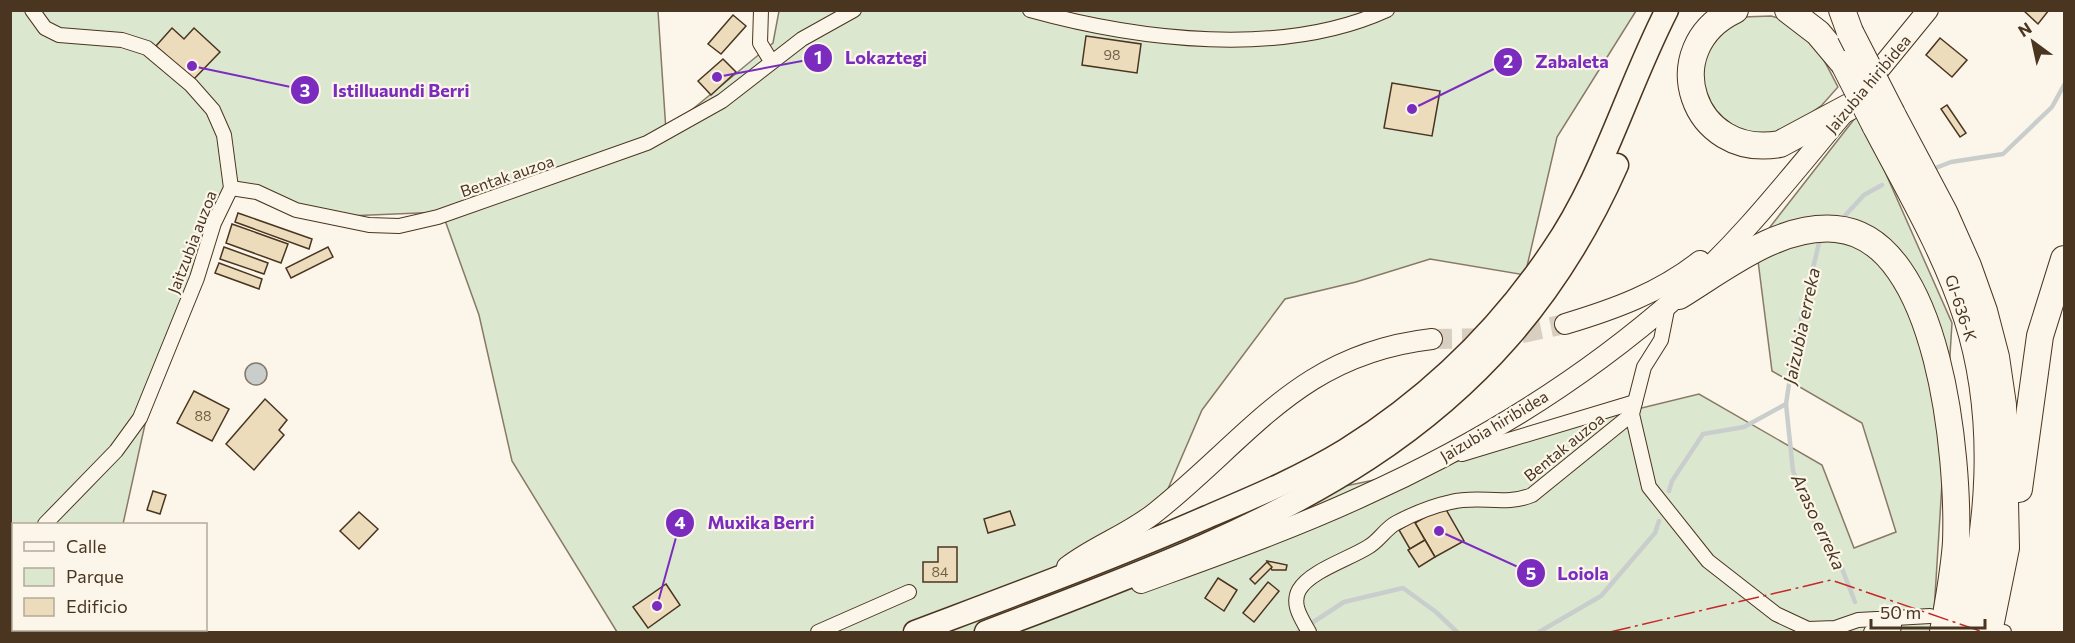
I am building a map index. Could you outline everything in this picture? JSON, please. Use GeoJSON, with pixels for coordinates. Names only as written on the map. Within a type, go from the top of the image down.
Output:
{"type":"FeatureCollection","features":[{"type":"Feature","properties":{"kind":"highway"},"geometry":{"type":"LineString","coordinates":[[1735,10],[1715,22],[1707,31],[1699,42],[1691,66],[1690,78],[1696,103],[1714,129],[1742,144],[1767,146],[1792,139],[1849,107]]}},
{"type":"Feature","properties":{"kind":"highway"},"geometry":{"type":"LineString","coordinates":[[1788,10],[1814,29],[1844,64]]}},
{"type":"Feature","properties":{"kind":"highway","name":"GI-636-K"},"geometry":{"type":"LineString","coordinates":[[1819,10],[1844,64],[1944,212],[1968,266],[1984,311],[1996,357],[2003,405],[2006,548],[1989,633]]}},
{"type":"Feature","properties":{"kind":"highway","name":"GI-636-K"},"geometry":{"type":"LineString","coordinates":[[1846,21],[1883,119],[1951,275],[1967,319],[1978,363],[1985,412],[1989,470],[1986,522],[1965,633]]}},
{"type":"Feature","properties":{"kind":"highway"},"geometry":{"type":"LineString","coordinates":[[1674,300],[1765,246],[1790,234],[1814,229],[1837,229],[1858,235],[1878,246],[1894,261],[1909,284],[1927,330],[1943,389],[1951,437],[1956,543],[1937,624]]}},
{"type":"Feature","properties":{"kind":"highway"},"geometry":{"type":"LineString","coordinates":[[2006,548],[2019,486],[2040,336],[2064,259]]}},
{"type":"Feature","properties":{"kind":"main road"},"geometry":{"type":"LineString","coordinates":[[915,633],[1146,544],[1314,468],[1405,408],[1460,361],[1532,280],[1572,220],[1605,156],[1646,54],[1668,10]]}},
{"type":"Feature","properties":{"kind":"main road"},"geometry":{"type":"LineString","coordinates":[[986,633],[1112,584],[1241,528],[1356,468],[1418,426],[1480,370],[1546,292],[1590,221],[1618,162],[1668,10]]}},
{"type":"Feature","properties":{"kind":"main road","name":"Jaizubia hiribidea"},"geometry":{"type":"LineString","coordinates":[[1112,584],[1141,583],[1284,530],[1361,498],[1434,462],[1545,397],[1631,335],[1674,300],[1767,207],[1928,10]]}},
{"type":"Feature","properties":{"kind":"main road","name":"Jaizubia hiribidea"},"geometry":{"type":"LineString","coordinates":[[1565,324],[1627,304],[1687,271],[1722,242],[1808,157]]}},
{"type":"Feature","properties":{"kind":"main road"},"geometry":{"type":"LineString","coordinates":[[1051,580],[1076,560],[1125,534],[1154,514],[1197,479],[1261,417],[1315,376],[1375,350],[1404,342],[1432,339]]}},
{"type":"Feature","properties":{"kind":"street","name":"Jaitzubia auzoa"},"geometry":{"type":"LineString","coordinates":[[32,10],[45,28],[59,35],[122,40],[147,48],[191,85],[213,111],[224,135],[231,188],[221,206],[197,278],[140,418],[116,451],[47,523]]}},
{"type":"Feature","properties":{"kind":"street"},"geometry":{"type":"LineString","coordinates":[[761,10],[760,43],[771,61]]}},
{"type":"Feature","properties":{"kind":"street","name":"Bentak auzoa"},"geometry":{"type":"LineString","coordinates":[[231,188],[257,192],[305,212],[369,225],[399,226],[438,217],[647,143],[722,101],[802,39],[854,10]]}},
{"type":"Feature","properties":{"kind":"street"},"geometry":{"type":"LineString","coordinates":[[1030,10],[1123,30],[1187,38],[1242,39],[1309,35],[1363,21],[1387,10]]}},
{"type":"Feature","properties":{"kind":"street"},"geometry":{"type":"LineString","coordinates":[[1674,300],[1661,340],[1644,367],[1634,408],[1649,487],[1708,561],[1776,614],[1808,629],[1835,628],[1858,620],[1894,626],[1937,624]]}},
{"type":"Feature","properties":{"kind":"street","name":"Bentak auzoa"},"geometry":{"type":"LineString","coordinates":[[1308,633],[1295,605],[1298,591],[1309,579],[1370,546],[1394,524],[1418,512],[1451,502],[1475,498],[1517,501],[1532,495],[1634,408]]}},
{"type":"Feature","properties":{"kind":"street"},"geometry":{"type":"LineString","coordinates":[[1434,462],[1634,408]]}},
{"type":"Feature","properties":{"kind":"street"},"geometry":{"type":"LineString","coordinates":[[818,633],[909,592]]}},
{"type":"Feature","properties":{"kind":"street"},"geometry":{"type":"LineString","coordinates":[[1871,633],[1894,626]]}},
{"type":"Feature","properties":{"kind":"green space"},"geometry":{"type":"Polygon","coordinates":[[[10,11],[658,11],[666,131],[773,43],[779,11],[1636,11],[1557,137],[1525,275],[1430,259],[1356,282],[1285,299],[1202,410],[1152,526],[1442,466],[1584,422],[1699,394],[1822,465],[1854,548],[1896,532],[1862,423],[1772,371],[1756,245],[1859,113],[1952,323],[1933,628],[1937,632],[617,632],[512,461],[479,315],[442,212],[323,217],[233,189],[155,379],[123,523],[12,523],[12,631],[100,632],[11,632],[10,11]]]}},
{"type":"Feature","properties":{"kind":"green space"},"geometry":{"type":"Polygon","coordinates":[[[1771,16],[1796,26],[1813,42],[1838,87],[1822,105],[1797,123],[1773,134],[1745,133],[1726,128],[1702,92],[1701,71],[1708,47],[1722,28],[1743,17],[1771,16]]]}},
{"type":"Feature","properties":{"kind":"shaded area"},"geometry":{"type":"Polygon","coordinates":[[[256,363],[264,366],[267,374],[264,382],[256,385],[248,382],[245,374],[248,366],[256,363]]]}},
{"type":"Feature","properties":{"kind":"building"},"geometry":{"type":"Polygon","coordinates":[[[2023,10],[2049,10],[2038,24],[2023,10]]]}},
{"type":"Feature","properties":{"kind":"building"},"geometry":{"type":"Polygon","coordinates":[[[733,15],[746,26],[721,54],[708,44],[733,15]]]}},
{"type":"Feature","properties":{"kind":"building"},"geometry":{"type":"Polygon","coordinates":[[[172,28],[184,39],[194,28],[220,52],[193,80],[156,46],[172,28]]]}},
{"type":"Feature","properties":{"kind":"building"},"geometry":{"type":"Polygon","coordinates":[[[1086,36],[1141,44],[1137,73],[1082,65],[1086,36]]]}},
{"type":"Feature","properties":{"kind":"building"},"geometry":{"type":"Polygon","coordinates":[[[1940,38],[1967,60],[1952,77],[1926,55],[1940,38]]]}},
{"type":"Feature","properties":{"kind":"building"},"geometry":{"type":"Polygon","coordinates":[[[723,59],[736,72],[711,95],[698,81],[723,59]]]}},
{"type":"Feature","properties":{"kind":"building"},"geometry":{"type":"Polygon","coordinates":[[[1392,83],[1440,91],[1432,136],[1384,128],[1392,83]]]}},
{"type":"Feature","properties":{"kind":"building"},"geometry":{"type":"Polygon","coordinates":[[[1947,105],[1966,133],[1960,137],[1941,109],[1947,105]]]}},
{"type":"Feature","properties":{"kind":"building"},"geometry":{"type":"Polygon","coordinates":[[[238,213],[312,239],[309,249],[235,222],[238,213]]]}},
{"type":"Feature","properties":{"kind":"building"},"geometry":{"type":"Polygon","coordinates":[[[232,224],[288,244],[281,263],[226,243],[232,224]]]}},
{"type":"Feature","properties":{"kind":"building"},"geometry":{"type":"Polygon","coordinates":[[[224,247],[268,263],[264,274],[220,259],[224,247]]]}},
{"type":"Feature","properties":{"kind":"building"},"geometry":{"type":"Polygon","coordinates":[[[328,247],[333,257],[291,278],[286,268],[328,247]]]}},
{"type":"Feature","properties":{"kind":"building"},"geometry":{"type":"Polygon","coordinates":[[[219,263],[262,279],[259,289],[215,273],[219,263]]]}},
{"type":"Feature","properties":{"kind":"building"},"geometry":{"type":"Polygon","coordinates":[[[194,391],[229,409],[212,441],[177,423],[194,391]]]}},
{"type":"Feature","properties":{"kind":"building"},"geometry":{"type":"Polygon","coordinates":[[[265,399],[287,420],[279,430],[284,435],[254,470],[226,444],[265,399]]]}},
{"type":"Feature","properties":{"kind":"building"},"geometry":{"type":"Polygon","coordinates":[[[153,491],[166,495],[160,514],[147,510],[153,491]]]}},
{"type":"Feature","properties":{"kind":"building"},"geometry":{"type":"Polygon","coordinates":[[[1444,506],[1464,541],[1435,557],[1415,523],[1444,506]]]}},
{"type":"Feature","properties":{"kind":"building"},"geometry":{"type":"Polygon","coordinates":[[[1010,511],[1015,525],[988,533],[984,519],[1010,511]]]}},
{"type":"Feature","properties":{"kind":"building"},"geometry":{"type":"Polygon","coordinates":[[[359,512],[378,529],[359,549],[340,531],[359,512]]]}},
{"type":"Feature","properties":{"kind":"building"},"geometry":{"type":"Polygon","coordinates":[[[1414,521],[1425,540],[1410,549],[1399,530],[1414,521]]]}},
{"type":"Feature","properties":{"kind":"building"},"geometry":{"type":"Polygon","coordinates":[[[1425,540],[1435,557],[1419,567],[1408,550],[1425,540]]]}},
{"type":"Feature","properties":{"kind":"building"},"geometry":{"type":"Polygon","coordinates":[[[938,547],[957,547],[957,582],[923,582],[923,562],[938,562],[938,547]]]}},
{"type":"Feature","properties":{"kind":"building"},"geometry":{"type":"Polygon","coordinates":[[[1267,561],[1287,565],[1286,570],[1272,570],[1267,561]]]}},
{"type":"Feature","properties":{"kind":"building"},"geometry":{"type":"Polygon","coordinates":[[[1267,562],[1272,567],[1255,584],[1250,579],[1267,562]]]}},
{"type":"Feature","properties":{"kind":"building"},"geometry":{"type":"Polygon","coordinates":[[[1218,578],[1237,590],[1224,611],[1205,598],[1218,578]]]}},
{"type":"Feature","properties":{"kind":"building"},"geometry":{"type":"Polygon","coordinates":[[[1268,582],[1279,591],[1254,622],[1243,613],[1268,582]]]}},
{"type":"Feature","properties":{"kind":"building"},"geometry":{"type":"Polygon","coordinates":[[[666,584],[680,605],[648,628],[633,607],[666,584]]]}},
{"type":"Feature","properties":{"kind":"waterway","name":"Jaizubia erreka"},"geometry":{"type":"LineString","coordinates":[[1933,169],[1951,162],[2003,154],[2052,107],[2064,85]]}},
{"type":"Feature","properties":{"kind":"waterway","name":"Jaizubia erreka"},"geometry":{"type":"LineString","coordinates":[[1840,221],[1864,195],[1882,185]]}},
{"type":"Feature","properties":{"kind":"waterway","name":"Jaizubia erreka"},"geometry":{"type":"LineString","coordinates":[[1669,491],[1672,481],[1703,434],[1744,427],[1786,404],[1795,344],[1819,243],[1824,238]]}},
{"type":"Feature","properties":{"kind":"waterway","name":"Araso erreka"},"geometry":{"type":"LineString","coordinates":[[1786,404],[1793,471],[1812,518],[1839,561],[1855,602]]}},
{"type":"Feature","properties":{"kind":"waterway","name":"Jaizubia erreka"},"geometry":{"type":"LineString","coordinates":[[1539,632],[1601,596],[1655,533],[1659,521]]}},
{"type":"Feature","properties":{"kind":"waterway","name":"Jaizubia erreka"},"geometry":{"type":"LineString","coordinates":[[1298,632],[1344,602],[1403,588],[1436,612],[1457,632]]}},
{"type":"Feature","properties":{"kind":"tunnel"},"geometry":{"type":"LineString","coordinates":[[1432,339],[1499,338],[1565,324]]}},
{"type":"Feature","properties":{"kind":"power"},"geometry":{"type":"LineString","coordinates":[[1610,632],[1831,580],[1983,632]]}},
{"type":"Feature","properties":{"kind":"place","name":"Istilluaundi Berri"},"geometry":{"type":"Point","coordinates":[192,66]}},
{"type":"Feature","properties":{"kind":"place","name":"Lokaztegi"},"geometry":{"type":"Point","coordinates":[717,77]}},
{"type":"Feature","properties":{"kind":"place","name":"Zabaleta"},"geometry":{"type":"Point","coordinates":[1412,109]}},
{"type":"Feature","properties":{"kind":"place","name":"Loiola"},"geometry":{"type":"Point","coordinates":[1439,531]}},
{"type":"Feature","properties":{"kind":"place","name":"Muxika Berri"},"geometry":{"type":"Point","coordinates":[657,606]}}]}
